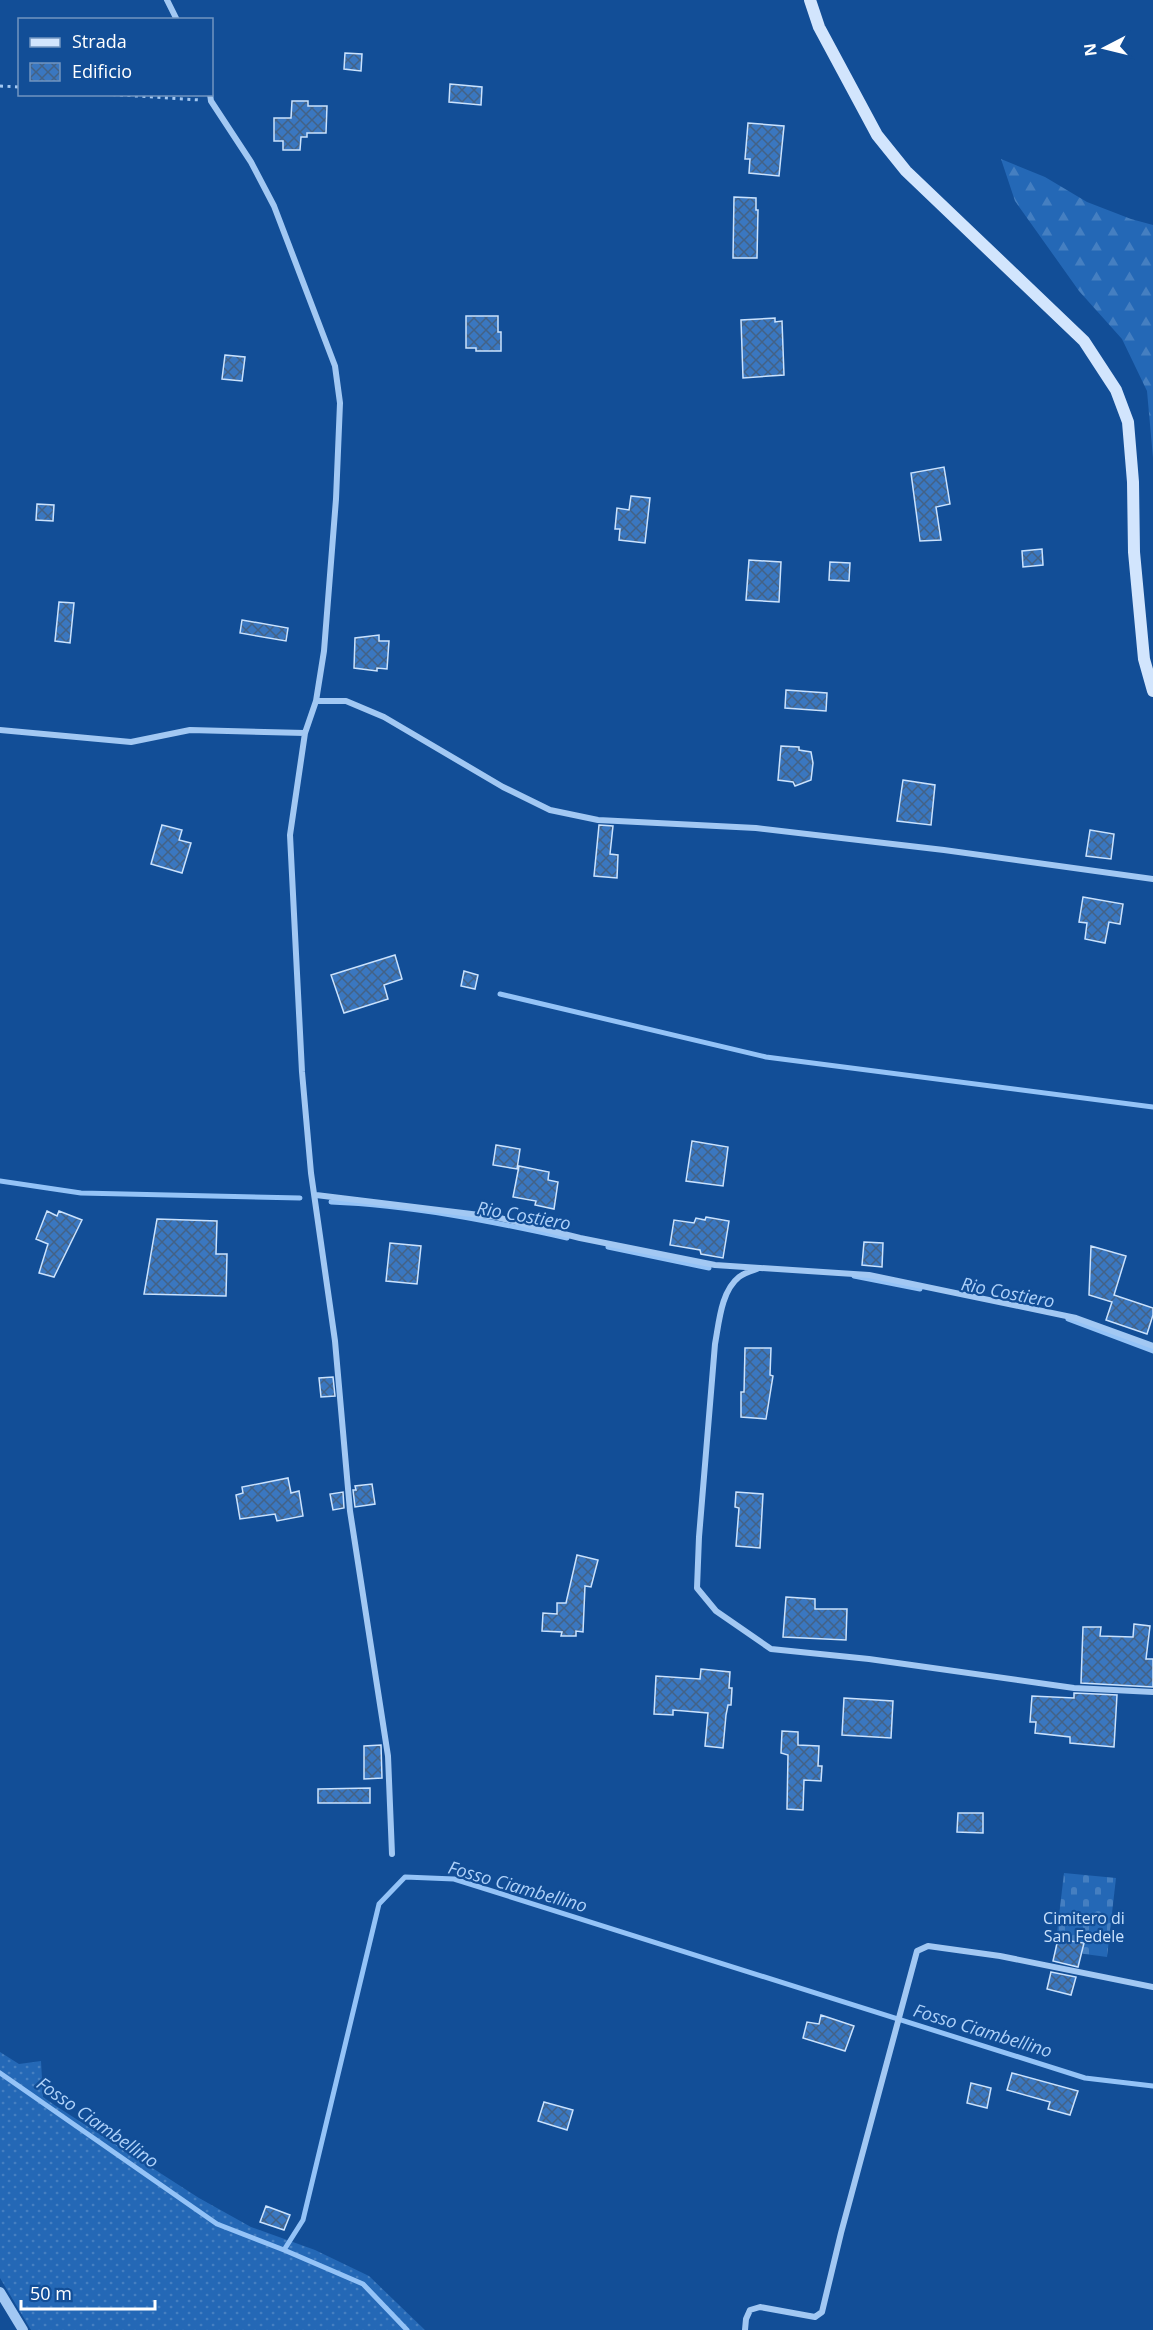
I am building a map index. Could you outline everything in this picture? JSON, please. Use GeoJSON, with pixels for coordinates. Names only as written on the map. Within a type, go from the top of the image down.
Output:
{"type":"FeatureCollection","features":[{"type":"Feature","properties":{"kind":"main road"},"geometry":{"type":"LineString","coordinates":[[810,0],[819,27],[877,135],[906,171],[1084,342],[1116,390],[1128,422],[1133,482],[1134,552],[1144,659],[1153,691]]}},
{"type":"Feature","properties":{"kind":"street"},"geometry":{"type":"LineString","coordinates":[[167,0],[176,18]]}},
{"type":"Feature","properties":{"kind":"street"},"geometry":{"type":"LineString","coordinates":[[211,98],[274,206],[335,366],[340,403],[336,499],[324,651],[316,701],[305,733],[290,835],[302,1072],[311,1173],[316,1195],[334,1341],[350,1511],[388,1756],[392,1854]]}},
{"type":"Feature","properties":{"kind":"street"},"geometry":{"type":"LineString","coordinates":[[316,701],[346,700],[384,717],[503,788],[549,810],[598,820],[768,829],[1153,879]]}},
{"type":"Feature","properties":{"kind":"street"},"geometry":{"type":"LineString","coordinates":[[0,730],[132,742],[190,730],[305,733]]}},
{"type":"Feature","properties":{"kind":"street"},"geometry":{"type":"LineString","coordinates":[[316,1195],[496,1217],[580,1238],[715,1265],[869,1275],[1076,1318],[1153,1346]]}},
{"type":"Feature","properties":{"kind":"street"},"geometry":{"type":"LineString","coordinates":[[759,1268],[740,1276],[730,1286],[720,1316],[715,1344],[697,1588],[716,1611],[771,1649],[869,1659],[1074,1688],[1153,1692]]}},
{"type":"Feature","properties":{"kind":"street"},"geometry":{"type":"LineString","coordinates":[[745,2330],[750,2310],[760,2307],[815,2317],[822,2312],[917,1950],[928,1946],[1000,1956],[1153,1988]]}},
{"type":"Feature","properties":{"kind":"street"},"geometry":{"type":"LineString","coordinates":[[0,2292],[23,2330]]}},
{"type":"Feature","properties":{"kind":"path"},"geometry":{"type":"LineString","coordinates":[[0,86],[18,87]]}},
{"type":"Feature","properties":{"kind":"path"},"geometry":{"type":"LineString","coordinates":[[126,96],[168,100],[211,98]]}},
{"type":"Feature","properties":{"kind":"green space"},"geometry":{"type":"Polygon","coordinates":[[[1001,159],[1045,177],[1087,202],[1153,225],[1153,458],[1147,391],[1122,339],[1079,291],[1015,201],[1001,159]]]}},
{"type":"Feature","properties":{"kind":"green space","name":"Cimitero di San Fedele"},"geometry":{"type":"Polygon","coordinates":[[[1064,1873],[1116,1878],[1107,1957],[1055,1950],[1064,1873]]]}},
{"type":"Feature","properties":{"kind":"green space"},"geometry":{"type":"Polygon","coordinates":[[[0,2052],[19,2064],[41,2061],[43,2097],[199,2198],[251,2227],[315,2250],[369,2276],[425,2330],[31,2330],[0,2278],[0,2052]]]}},
{"type":"Feature","properties":{"kind":"building"},"geometry":{"type":"Polygon","coordinates":[[[345,53],[362,54],[361,71],[344,69],[345,53]]]}},
{"type":"Feature","properties":{"kind":"building"},"geometry":{"type":"Polygon","coordinates":[[[450,84],[482,87],[481,105],[449,102],[450,84]]]}},
{"type":"Feature","properties":{"kind":"building"},"geometry":{"type":"Polygon","coordinates":[[[292,101],[308,101],[308,106],[327,106],[326,133],[307,133],[307,137],[301,137],[300,150],[283,150],[283,141],[274,141],[274,118],[291,118],[292,101]]]}},
{"type":"Feature","properties":{"kind":"building"},"geometry":{"type":"Polygon","coordinates":[[[748,123],[784,126],[779,176],[749,173],[750,159],[745,159],[748,123]]]}},
{"type":"Feature","properties":{"kind":"building"},"geometry":{"type":"Polygon","coordinates":[[[734,197],[756,198],[757,258],[733,258],[734,197]]]}},
{"type":"Feature","properties":{"kind":"building"},"geometry":{"type":"Polygon","coordinates":[[[466,316],[498,316],[501,351],[476,351],[476,348],[466,348],[466,316]]]}},
{"type":"Feature","properties":{"kind":"building"},"geometry":{"type":"Polygon","coordinates":[[[775,318],[775,322],[782,321],[784,375],[743,378],[741,320],[775,318]]]}},
{"type":"Feature","properties":{"kind":"building"},"geometry":{"type":"Polygon","coordinates":[[[225,355],[245,357],[242,381],[222,379],[225,355]]]}},
{"type":"Feature","properties":{"kind":"building"},"geometry":{"type":"Polygon","coordinates":[[[944,467],[950,504],[936,507],[941,540],[920,541],[911,473],[944,467]]]}},
{"type":"Feature","properties":{"kind":"building"},"geometry":{"type":"Polygon","coordinates":[[[631,496],[650,498],[645,543],[619,540],[620,529],[615,529],[617,508],[629,510],[631,496]]]}},
{"type":"Feature","properties":{"kind":"building"},"geometry":{"type":"Polygon","coordinates":[[[37,504],[54,505],[53,521],[36,520],[37,504]]]}},
{"type":"Feature","properties":{"kind":"building"},"geometry":{"type":"Polygon","coordinates":[[[1042,549],[1043,565],[1023,567],[1022,551],[1042,549]]]}},
{"type":"Feature","properties":{"kind":"building"},"geometry":{"type":"Polygon","coordinates":[[[749,560],[781,562],[779,602],[746,600],[749,560]]]}},
{"type":"Feature","properties":{"kind":"building"},"geometry":{"type":"Polygon","coordinates":[[[830,562],[850,563],[849,581],[829,580],[830,562]]]}},
{"type":"Feature","properties":{"kind":"building"},"geometry":{"type":"Polygon","coordinates":[[[59,602],[74,603],[70,643],[55,641],[59,602]]]}},
{"type":"Feature","properties":{"kind":"building"},"geometry":{"type":"Polygon","coordinates":[[[242,620],[288,628],[286,641],[240,633],[242,620]]]}},
{"type":"Feature","properties":{"kind":"building"},"geometry":{"type":"Polygon","coordinates":[[[379,635],[379,641],[389,641],[387,669],[377,668],[377,671],[354,668],[355,638],[379,635]]]}},
{"type":"Feature","properties":{"kind":"building"},"geometry":{"type":"Polygon","coordinates":[[[786,690],[827,693],[826,711],[785,708],[786,690]]]}},
{"type":"Feature","properties":{"kind":"building"},"geometry":{"type":"Polygon","coordinates":[[[781,746],[799,747],[799,750],[811,752],[813,763],[811,780],[795,786],[793,782],[778,780],[781,746]]]}},
{"type":"Feature","properties":{"kind":"building"},"geometry":{"type":"Polygon","coordinates":[[[903,780],[935,785],[931,825],[897,821],[903,780]]]}},
{"type":"Feature","properties":{"kind":"building"},"geometry":{"type":"Polygon","coordinates":[[[162,825],[182,830],[179,840],[191,843],[182,873],[151,864],[162,825]]]}},
{"type":"Feature","properties":{"kind":"building"},"geometry":{"type":"Polygon","coordinates":[[[599,825],[613,826],[610,854],[618,855],[617,878],[594,876],[599,825]]]}},
{"type":"Feature","properties":{"kind":"building"},"geometry":{"type":"Polygon","coordinates":[[[1090,830],[1114,834],[1111,859],[1086,856],[1090,830]]]}},
{"type":"Feature","properties":{"kind":"building"},"geometry":{"type":"Polygon","coordinates":[[[1083,897],[1123,904],[1120,924],[1109,922],[1105,943],[1085,939],[1087,923],[1079,922],[1083,897]]]}},
{"type":"Feature","properties":{"kind":"building"},"geometry":{"type":"Polygon","coordinates":[[[395,955],[402,979],[384,985],[388,999],[344,1013],[331,975],[395,955]]]}},
{"type":"Feature","properties":{"kind":"building"},"geometry":{"type":"Polygon","coordinates":[[[464,971],[478,975],[475,989],[461,986],[464,971]]]}},
{"type":"Feature","properties":{"kind":"building"},"geometry":{"type":"Polygon","coordinates":[[[692,1141],[728,1147],[723,1186],[686,1181],[692,1141]]]}},
{"type":"Feature","properties":{"kind":"building"},"geometry":{"type":"Polygon","coordinates":[[[496,1145],[520,1149],[517,1169],[493,1165],[496,1145]]]}},
{"type":"Feature","properties":{"kind":"building"},"geometry":{"type":"Polygon","coordinates":[[[519,1166],[549,1172],[548,1180],[558,1182],[554,1209],[535,1205],[536,1201],[513,1197],[519,1166]]]}},
{"type":"Feature","properties":{"kind":"building"},"geometry":{"type":"Polygon","coordinates":[[[47,1211],[57,1216],[59,1211],[82,1220],[54,1277],[39,1273],[48,1244],[36,1239],[47,1211]]]}},
{"type":"Feature","properties":{"kind":"building"},"geometry":{"type":"Polygon","coordinates":[[[706,1217],[729,1221],[723,1258],[701,1254],[700,1250],[670,1245],[674,1220],[694,1223],[696,1218],[705,1220],[706,1217]]]}},
{"type":"Feature","properties":{"kind":"building"},"geometry":{"type":"Polygon","coordinates":[[[157,1219],[217,1221],[216,1254],[227,1254],[226,1296],[144,1294],[157,1219]]]}},
{"type":"Feature","properties":{"kind":"building"},"geometry":{"type":"Polygon","coordinates":[[[864,1242],[883,1243],[882,1267],[862,1265],[864,1242]]]}},
{"type":"Feature","properties":{"kind":"building"},"geometry":{"type":"Polygon","coordinates":[[[390,1243],[421,1246],[417,1284],[386,1281],[390,1243]]]}},
{"type":"Feature","properties":{"kind":"building"},"geometry":{"type":"Polygon","coordinates":[[[1091,1246],[1126,1256],[1114,1295],[1153,1308],[1147,1334],[1106,1320],[1112,1302],[1089,1295],[1091,1246]]]}},
{"type":"Feature","properties":{"kind":"building"},"geometry":{"type":"Polygon","coordinates":[[[745,1348],[771,1348],[770,1375],[773,1376],[766,1419],[741,1417],[745,1348]]]}},
{"type":"Feature","properties":{"kind":"building"},"geometry":{"type":"Polygon","coordinates":[[[333,1377],[335,1396],[321,1397],[319,1378],[333,1377]]]}},
{"type":"Feature","properties":{"kind":"building"},"geometry":{"type":"Polygon","coordinates":[[[288,1478],[291,1493],[299,1491],[303,1516],[277,1521],[275,1514],[240,1519],[236,1495],[243,1493],[242,1487],[288,1478]]]}},
{"type":"Feature","properties":{"kind":"building"},"geometry":{"type":"Polygon","coordinates":[[[372,1484],[375,1504],[355,1507],[353,1490],[356,1490],[355,1486],[372,1484]]]}},
{"type":"Feature","properties":{"kind":"building"},"geometry":{"type":"Polygon","coordinates":[[[343,1492],[344,1508],[333,1510],[330,1494],[343,1492]]]}},
{"type":"Feature","properties":{"kind":"building"},"geometry":{"type":"Polygon","coordinates":[[[736,1492],[763,1494],[760,1548],[736,1546],[739,1508],[735,1507],[736,1492]]]}},
{"type":"Feature","properties":{"kind":"building"},"geometry":{"type":"Polygon","coordinates":[[[577,1555],[598,1560],[591,1587],[585,1586],[583,1632],[576,1631],[576,1636],[561,1636],[562,1632],[542,1631],[543,1613],[557,1614],[557,1603],[566,1603],[577,1555]]]}},
{"type":"Feature","properties":{"kind":"building"},"geometry":{"type":"Polygon","coordinates":[[[786,1597],[815,1599],[815,1609],[847,1609],[846,1640],[783,1637],[786,1597]]]}},
{"type":"Feature","properties":{"kind":"building"},"geometry":{"type":"Polygon","coordinates":[[[1134,1624],[1150,1626],[1146,1659],[1153,1659],[1153,1687],[1081,1683],[1083,1627],[1101,1627],[1100,1636],[1133,1637],[1134,1624]]]}},
{"type":"Feature","properties":{"kind":"building"},"geometry":{"type":"Polygon","coordinates":[[[701,1669],[730,1672],[731,1705],[728,1705],[726,1715],[723,1748],[705,1746],[708,1713],[673,1710],[673,1715],[654,1714],[656,1676],[700,1679],[701,1669]]]}},
{"type":"Feature","properties":{"kind":"building"},"geometry":{"type":"Polygon","coordinates":[[[1074,1693],[1117,1695],[1114,1747],[1070,1743],[1070,1737],[1035,1733],[1036,1722],[1030,1722],[1032,1696],[1074,1698],[1074,1693]]]}},
{"type":"Feature","properties":{"kind":"building"},"geometry":{"type":"Polygon","coordinates":[[[844,1698],[893,1701],[891,1738],[842,1735],[844,1698]]]}},
{"type":"Feature","properties":{"kind":"building"},"geometry":{"type":"Polygon","coordinates":[[[782,1731],[798,1732],[798,1745],[819,1746],[818,1766],[822,1766],[821,1781],[804,1780],[803,1810],[787,1809],[788,1755],[781,1753],[782,1731]]]}},
{"type":"Feature","properties":{"kind":"building"},"geometry":{"type":"Polygon","coordinates":[[[381,1745],[382,1778],[364,1779],[364,1746],[381,1745]]]}},
{"type":"Feature","properties":{"kind":"building"},"geometry":{"type":"Polygon","coordinates":[[[370,1788],[370,1803],[318,1803],[318,1789],[370,1788]]]}},
{"type":"Feature","properties":{"kind":"building"},"geometry":{"type":"Polygon","coordinates":[[[958,1813],[983,1813],[983,1833],[957,1832],[958,1813]]]}},
{"type":"Feature","properties":{"kind":"building"},"geometry":{"type":"Polygon","coordinates":[[[1058,1939],[1084,1943],[1078,1967],[1053,1961],[1058,1939]]]}},
{"type":"Feature","properties":{"kind":"building"},"geometry":{"type":"Polygon","coordinates":[[[1051,1972],[1076,1977],[1071,1995],[1047,1989],[1051,1972]]]}},
{"type":"Feature","properties":{"kind":"building"},"geometry":{"type":"Polygon","coordinates":[[[821,2015],[854,2026],[845,2051],[803,2038],[807,2022],[819,2024],[821,2015]]]}},
{"type":"Feature","properties":{"kind":"building"},"geometry":{"type":"Polygon","coordinates":[[[1012,2073],[1078,2091],[1070,2115],[1048,2109],[1050,2102],[1007,2090],[1012,2073]]]}},
{"type":"Feature","properties":{"kind":"building"},"geometry":{"type":"Polygon","coordinates":[[[971,2083],[991,2088],[987,2108],[967,2103],[971,2083]]]}},
{"type":"Feature","properties":{"kind":"building"},"geometry":{"type":"Polygon","coordinates":[[[544,2102],[573,2110],[567,2130],[538,2121],[544,2102]]]}},
{"type":"Feature","properties":{"kind":"building"},"geometry":{"type":"Polygon","coordinates":[[[266,2206],[290,2215],[284,2230],[260,2222],[266,2206]]]}},
{"type":"Feature","properties":{"kind":"waterway"},"geometry":{"type":"LineString","coordinates":[[500,994],[766,1057],[1153,1107]]}},
{"type":"Feature","properties":{"kind":"waterway"},"geometry":{"type":"LineString","coordinates":[[0,1181],[81,1193],[300,1198]]}},
{"type":"Feature","properties":{"kind":"waterway","name":"Rio Costiero"},"geometry":{"type":"LineString","coordinates":[[331,1202],[390,1206],[450,1215],[567,1238]]}},
{"type":"Feature","properties":{"kind":"waterway","name":"Rio Costiero"},"geometry":{"type":"LineString","coordinates":[[608,1247],[709,1268]]}},
{"type":"Feature","properties":{"kind":"waterway","name":"Rio Costiero"},"geometry":{"type":"LineString","coordinates":[[854,1276],[920,1289]]}},
{"type":"Feature","properties":{"kind":"waterway","name":"Rio Costiero"},"geometry":{"type":"LineString","coordinates":[[1068,1319],[1153,1351]]}},
{"type":"Feature","properties":{"kind":"waterway","name":"Fosso Ciambellino"},"geometry":{"type":"LineString","coordinates":[[0,2073],[217,2224],[284,2250],[303,2220],[379,1904],[405,1877],[454,1879],[1085,2078],[1153,2086]]}},
{"type":"Feature","properties":{"kind":"waterway"},"geometry":{"type":"LineString","coordinates":[[284,2250],[363,2284],[407,2330]]}}]}
